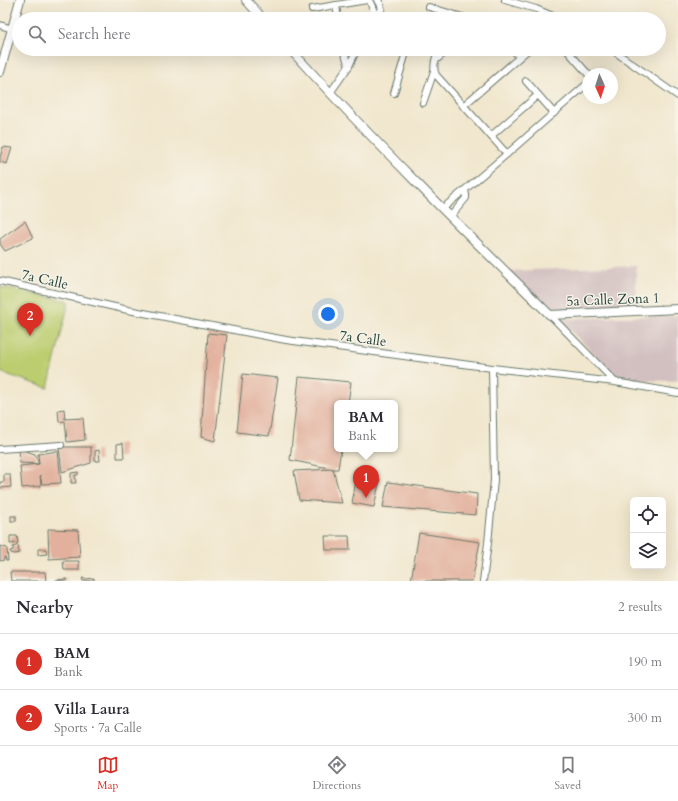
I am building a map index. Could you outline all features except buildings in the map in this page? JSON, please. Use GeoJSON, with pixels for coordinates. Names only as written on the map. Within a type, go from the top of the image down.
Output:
{"type":"FeatureCollection","features":[{"type":"Feature","properties":{"kind":"street"},"geometry":{"type":"LineString","coordinates":[[17,12],[20,0]]}},
{"type":"Feature","properties":{"kind":"street"},"geometry":{"type":"LineString","coordinates":[[246,0],[257,12]]}},
{"type":"Feature","properties":{"kind":"street"},"geometry":{"type":"LineString","coordinates":[[312,9],[368,0],[373,12]]}},
{"type":"Feature","properties":{"kind":"street"},"geometry":{"type":"LineString","coordinates":[[378,0],[382,7],[380,12]]}},
{"type":"Feature","properties":{"kind":"street"},"geometry":{"type":"LineString","coordinates":[[505,0],[543,12]]}},
{"type":"Feature","properties":{"kind":"street"},"geometry":{"type":"LineString","coordinates":[[336,5],[337,12]]}},
{"type":"Feature","properties":{"kind":"street"},"geometry":{"type":"LineString","coordinates":[[430,7],[439,12]]}},
{"type":"Feature","properties":{"kind":"street"},"geometry":{"type":"LineString","coordinates":[[0,25],[12,29],[0,72]]}},
{"type":"Feature","properties":{"kind":"street"},"geometry":{"type":"LineString","coordinates":[[296,56],[442,209],[550,314],[615,382]]}},
{"type":"Feature","properties":{"kind":"street"},"geometry":{"type":"LineString","coordinates":[[345,56],[348,66]]}},
{"type":"Feature","properties":{"kind":"street"},"geometry":{"type":"LineString","coordinates":[[330,93],[353,56]]}},
{"type":"Feature","properties":{"kind":"street"},"geometry":{"type":"LineString","coordinates":[[394,93],[403,56]]}},
{"type":"Feature","properties":{"kind":"street"},"geometry":{"type":"LineString","coordinates":[[423,103],[434,70],[436,56]]}},
{"type":"Feature","properties":{"kind":"street"},"geometry":{"type":"LineString","coordinates":[[435,62],[441,56]]}},
{"type":"Feature","properties":{"kind":"street"},"geometry":{"type":"LineString","coordinates":[[572,56],[583,68]]}},
{"type":"Feature","properties":{"kind":"street"},"geometry":{"type":"LineString","coordinates":[[621,56],[678,96]]}},
{"type":"Feature","properties":{"kind":"street"},"geometry":{"type":"LineString","coordinates":[[463,106],[520,57]]}},
{"type":"Feature","properties":{"kind":"street"},"geometry":{"type":"LineString","coordinates":[[434,70],[436,75],[507,154]]}},
{"type":"Feature","properties":{"kind":"street"},"geometry":{"type":"LineString","coordinates":[[526,81],[554,113]]}},
{"type":"Feature","properties":{"kind":"street"},"geometry":{"type":"LineString","coordinates":[[442,209],[582,88]]}},
{"type":"Feature","properties":{"kind":"street"},"geometry":{"type":"LineString","coordinates":[[491,136],[538,95]]}},
{"type":"Feature","properties":{"kind":"street"},"geometry":{"type":"LineString","coordinates":[[450,216],[466,198],[465,190]]}},
{"type":"Feature","properties":{"kind":"street","name":"7a Calle"},"geometry":{"type":"LineString","coordinates":[[0,281],[128,310],[286,340],[492,368],[615,382],[678,392]]}},
{"type":"Feature","properties":{"kind":"street","name":"5a Calle Zona 1"},"geometry":{"type":"LineString","coordinates":[[550,314],[678,309]]}},
{"type":"Feature","properties":{"kind":"street"},"geometry":{"type":"LineString","coordinates":[[483,581],[494,480],[492,368]]}},
{"type":"Feature","properties":{"kind":"street"},"geometry":{"type":"LineString","coordinates":[[0,449],[61,446]]}},
{"type":"Feature","properties":{"kind":"shaded area"},"geometry":{"type":"Polygon","coordinates":[[[636,266],[636,309],[551,312],[507,271],[636,266]]]}},
{"type":"Feature","properties":{"kind":"shaded area"},"geometry":{"type":"Polygon","coordinates":[[[678,315],[678,381],[620,380],[559,319],[678,315]]]}},
{"type":"Feature","properties":{"kind":"green space"},"geometry":{"type":"Polygon","coordinates":[[[0,287],[69,301],[48,388],[0,372],[0,287]]]}},
{"type":"Feature","properties":{"kind":"place","name":"Villa Laura"},"geometry":{"type":"Point","coordinates":[30,336]}},
{"type":"Feature","properties":{"kind":"place","name":"BAM"},"geometry":{"type":"Point","coordinates":[366,498]}}]}
